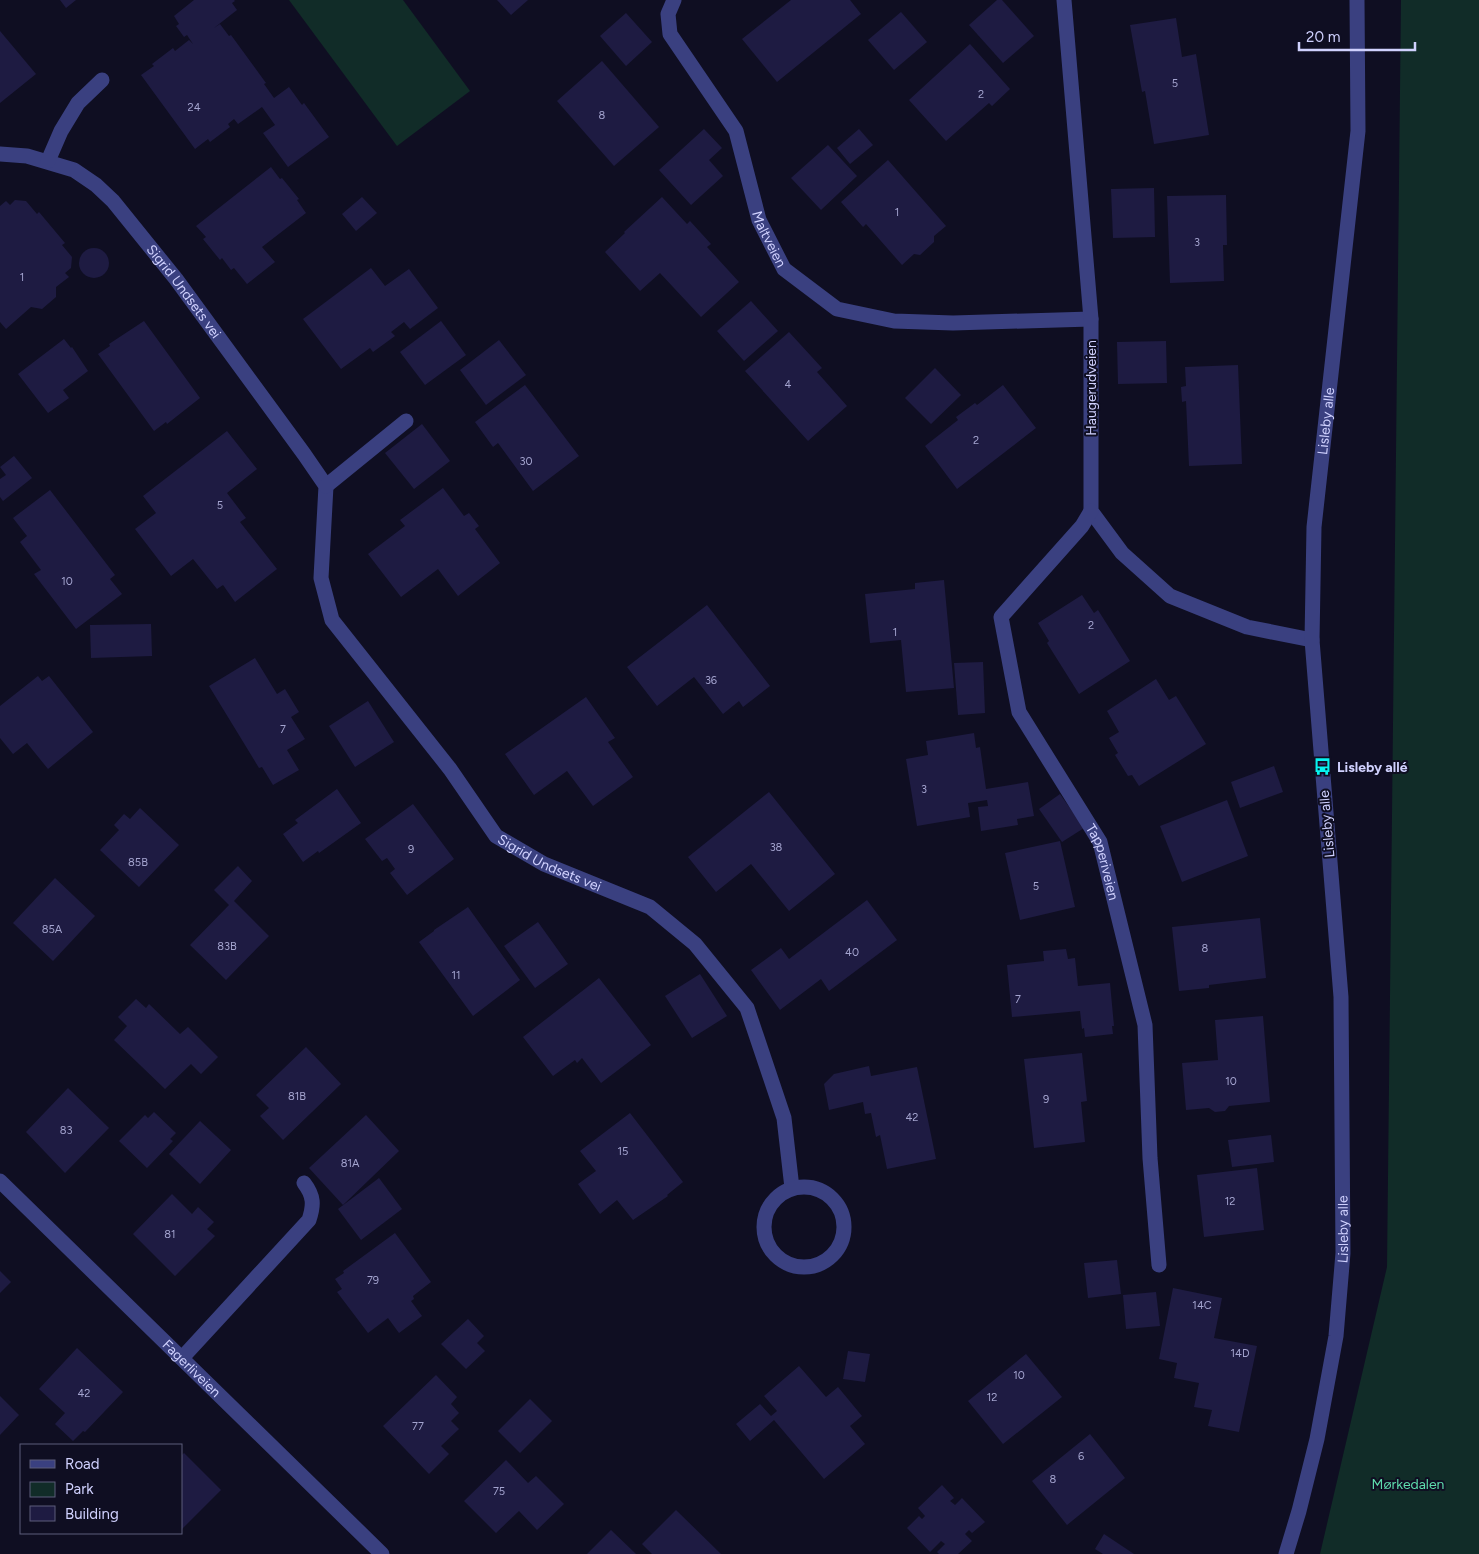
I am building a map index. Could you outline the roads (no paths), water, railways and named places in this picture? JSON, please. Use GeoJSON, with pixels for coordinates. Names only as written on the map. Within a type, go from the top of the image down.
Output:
{"type":"FeatureCollection","features":[{"type":"Feature","properties":{"kind":"street","name":"Maltveien"},"geometry":{"type":"LineString","coordinates":[[674,0],[668,14],[670,34],[736,131],[759,220],[784,269],[837,309],[894,321],[953,322],[1091,319]]}},
{"type":"Feature","properties":{"kind":"street","name":"Haugerudveien"},"geometry":{"type":"LineString","coordinates":[[1064,0],[1091,319],[1091,511]]}},
{"type":"Feature","properties":{"kind":"street","name":"Lisleby alle"},"geometry":{"type":"LineString","coordinates":[[1286,1554],[1318,1439],[1336,1336],[1343,1253],[1341,997],[1312,640],[1314,527],[1358,131],[1357,0]]}},
{"type":"Feature","properties":{"kind":"street"},"geometry":{"type":"LineString","coordinates":[[48,161],[61,131],[78,103],[102,80]]}},
{"type":"Feature","properties":{"kind":"street","name":"Sigrid Undsets vei"},"geometry":{"type":"LineString","coordinates":[[0,154],[27,156],[74,170],[96,185],[113,201],[176,279],[304,454],[326,486],[321,578],[332,620],[450,769],[496,836],[544,864],[650,907],[695,944],[746,1008],[784,1118],[792,1188]]}},
{"type":"Feature","properties":{"kind":"street"},"geometry":{"type":"LineString","coordinates":[[326,486],[406,421]]}},
{"type":"Feature","properties":{"kind":"street"},"geometry":{"type":"LineString","coordinates":[[1091,511],[1122,553],[1170,596],[1247,627],[1312,640]]}},
{"type":"Feature","properties":{"kind":"street","name":"Tapperiveien"},"geometry":{"type":"LineString","coordinates":[[1091,511],[1082,526],[1000,616],[1019,712],[1100,842],[1105,861],[1145,1025],[1150,1158],[1159,1265]]}},
{"type":"Feature","properties":{"kind":"street","name":"Fagerliveien"},"geometry":{"type":"LineString","coordinates":[[0,1181],[382,1554]]}},
{"type":"Feature","properties":{"kind":"street"},"geometry":{"type":"LineString","coordinates":[[182,1358],[309,1220],[314,1205],[304,1183]]}},
{"type":"Feature","properties":{"kind":"street"},"geometry":{"type":"LineString","coordinates":[[807,1186],[822,1190],[835,1200],[843,1214],[845,1231],[840,1247],[829,1260],[813,1267],[796,1267],[782,1261],[772,1251],[765,1237],[764,1222],[769,1207],[779,1195],[792,1188],[807,1186]]}},
{"type":"Feature","properties":{"kind":"place","name":"Lisleby allé"},"geometry":{"type":"Point","coordinates":[1323,767]}},
{"type":"Feature","properties":{"kind":"park label","name":"Mørkedalen"},"geometry":{"type":"Point","coordinates":[1408,1484]}}]}
